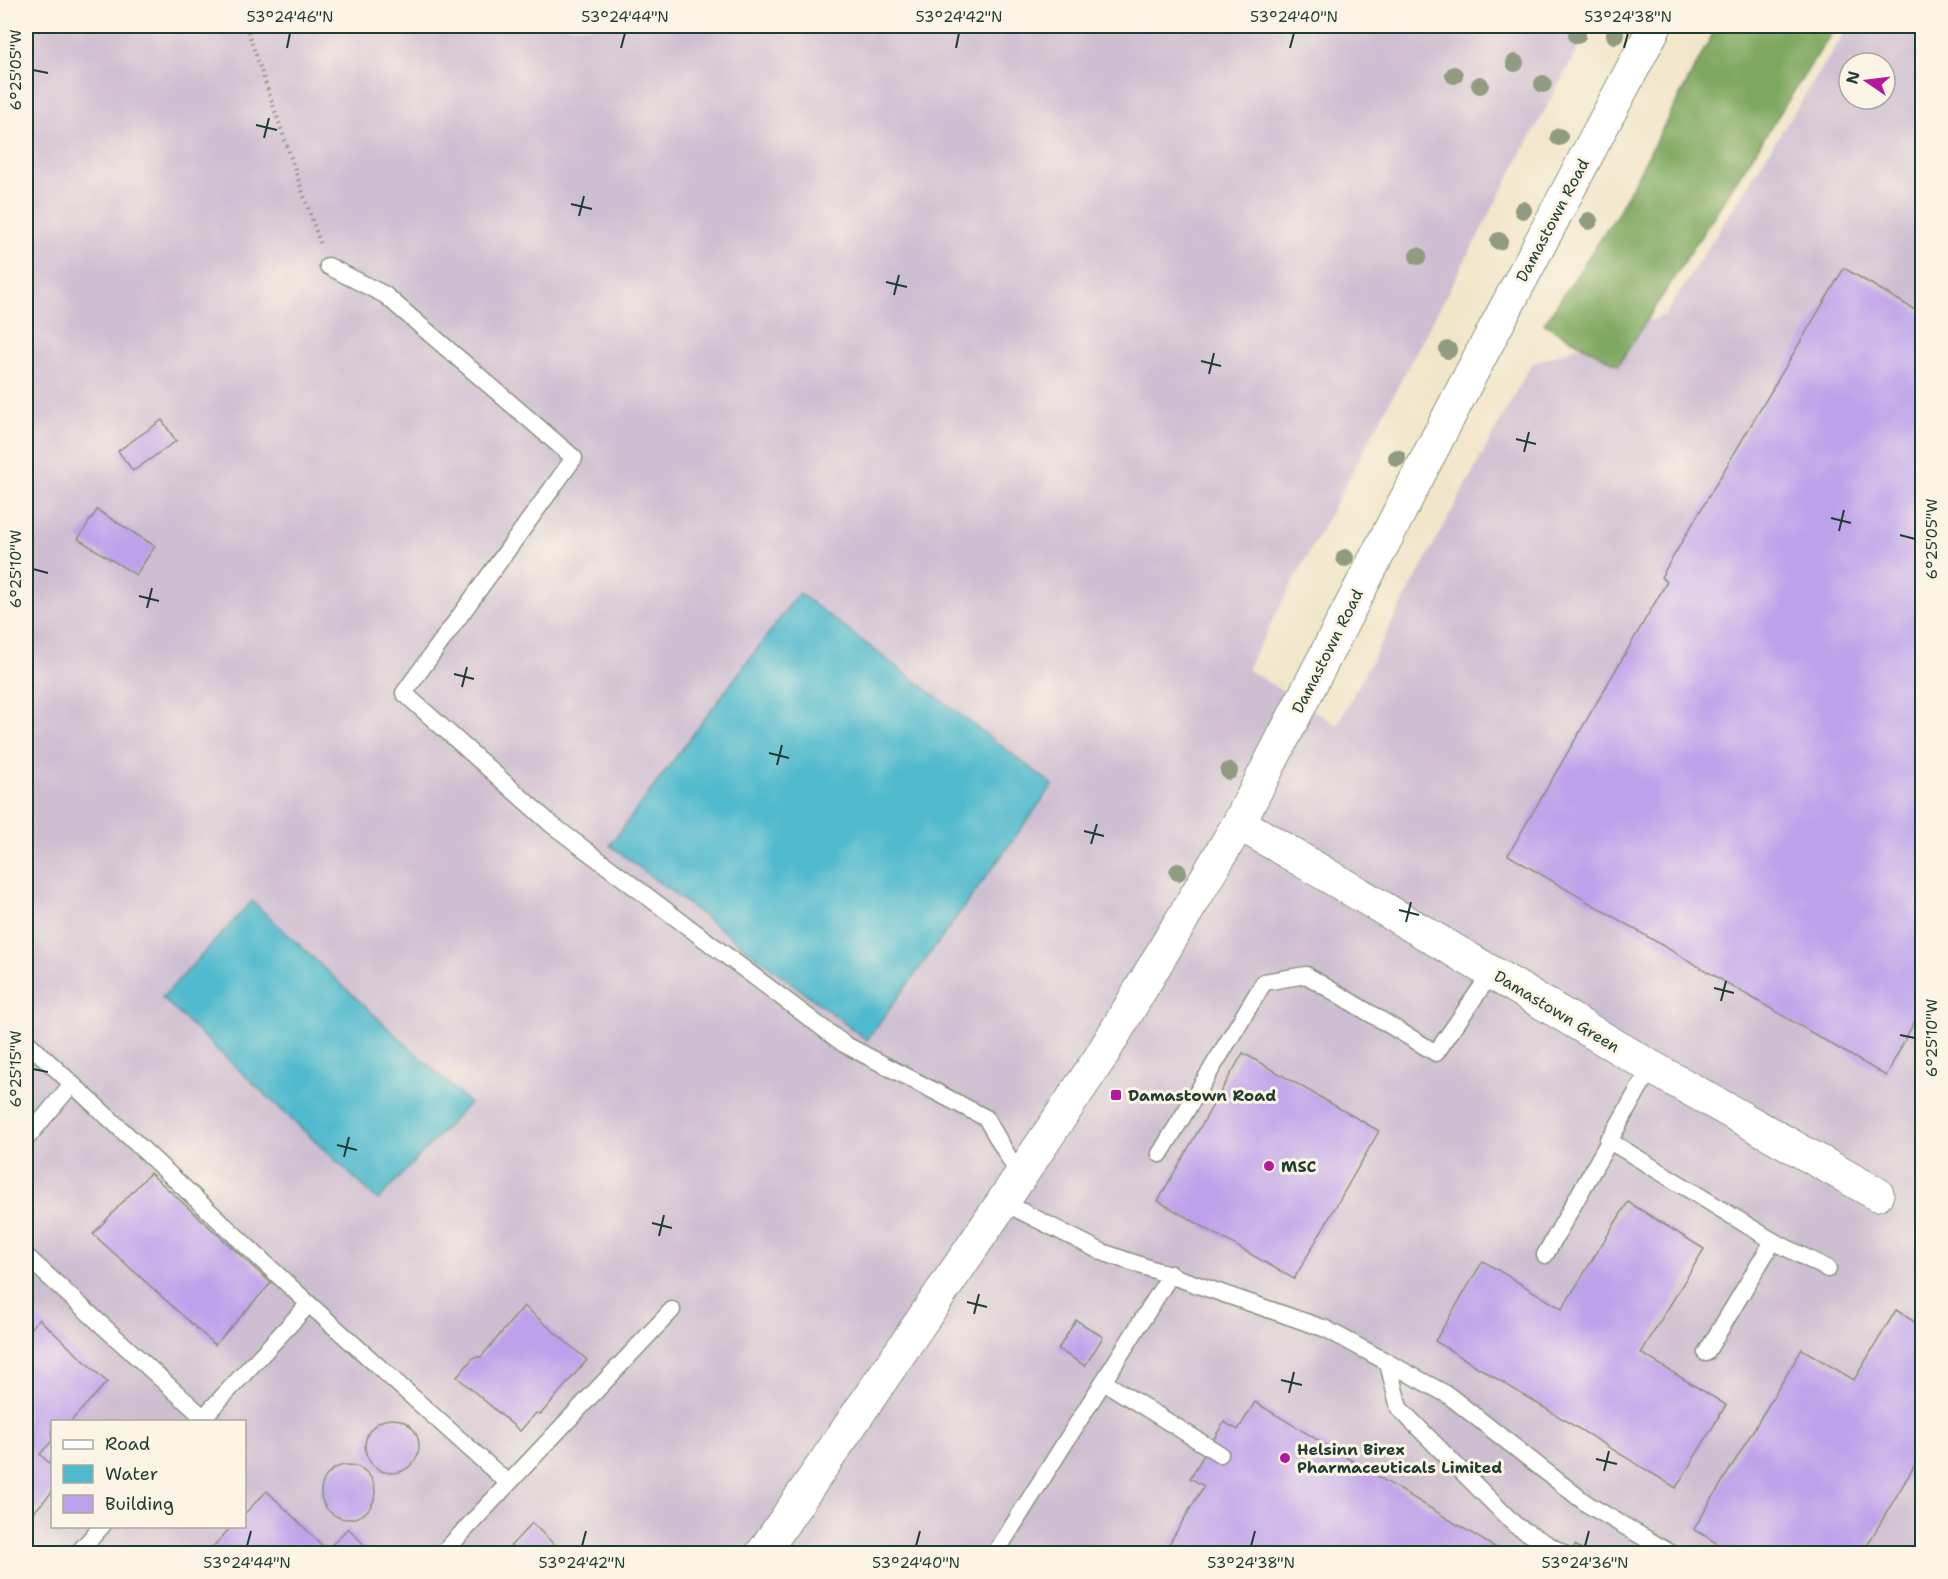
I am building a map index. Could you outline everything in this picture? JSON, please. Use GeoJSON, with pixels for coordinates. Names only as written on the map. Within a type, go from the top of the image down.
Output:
{"type":"FeatureCollection","features":[{"type":"Feature","properties":{"kind":"street","name":"Damastown Road"},"geometry":{"type":"LineString","coordinates":[[762,1554],[1100,1058],[1239,823],[1464,387],[1655,26]]}},
{"type":"Feature","properties":{"kind":"street","name":"Damastown Green"},"geometry":{"type":"LineString","coordinates":[[1239,823],[1651,1067],[1877,1194]]}},
{"type":"Feature","properties":{"kind":"lane"},"geometry":{"type":"LineString","coordinates":[[328,266],[385,295],[574,458],[404,693],[551,824],[844,1044],[986,1118],[1011,1189],[1102,1252],[1172,1274],[1326,1329],[1448,1395],[1587,1504],[1672,1554]]}},
{"type":"Feature","properties":{"kind":"lane"},"geometry":{"type":"LineString","coordinates":[[1160,1154],[1263,982],[1306,975],[1436,1053],[1492,972]]}},
{"type":"Feature","properties":{"kind":"lane"},"geometry":{"type":"LineString","coordinates":[[26,1041],[309,1304],[507,1482]]}},
{"type":"Feature","properties":{"kind":"lane"},"geometry":{"type":"LineString","coordinates":[[1545,1255],[1651,1067]]}},
{"type":"Feature","properties":{"kind":"lane"},"geometry":{"type":"LineString","coordinates":[[26,1139],[72,1084]]}},
{"type":"Feature","properties":{"kind":"lane"},"geometry":{"type":"LineString","coordinates":[[1608,1140],[1773,1241],[1828,1269]]}},
{"type":"Feature","properties":{"kind":"lane"},"geometry":{"type":"LineString","coordinates":[[1706,1353],[1773,1241]]}},
{"type":"Feature","properties":{"kind":"lane"},"geometry":{"type":"LineString","coordinates":[[26,1256],[201,1420],[309,1304]]}},
{"type":"Feature","properties":{"kind":"lane"},"geometry":{"type":"LineString","coordinates":[[996,1554],[1172,1274]]}},
{"type":"Feature","properties":{"kind":"lane"},"geometry":{"type":"LineString","coordinates":[[442,1554],[507,1482],[672,1310]]}},
{"type":"Feature","properties":{"kind":"lane"},"geometry":{"type":"LineString","coordinates":[[1388,1363],[1399,1408],[1515,1525],[1563,1554]]}},
{"type":"Feature","properties":{"kind":"lane"},"geometry":{"type":"LineString","coordinates":[[1104,1382],[1220,1454]]}},
{"type":"Feature","properties":{"kind":"lane"},"geometry":{"type":"LineString","coordinates":[[77,1554],[101,1528]]}},
{"type":"Feature","properties":{"kind":"path"},"geometry":{"type":"LineString","coordinates":[[246,26],[328,266]]}},
{"type":"Feature","properties":{"kind":"shaded area"},"geometry":{"type":"Polygon","coordinates":[[[26,26],[1590,26],[1247,669],[1337,725],[1531,364],[1665,315],[1849,26],[1922,26],[1922,1553],[26,1554],[26,26]]]}},
{"type":"Feature","properties":{"kind":"green space"},"geometry":{"type":"Polygon","coordinates":[[[1717,26],[1836,26],[1618,365],[1544,324],[1616,216],[1717,26]]]}},
{"type":"Feature","properties":{"kind":"water"},"geometry":{"type":"Polygon","coordinates":[[[799,593],[1053,785],[867,1040],[610,845],[799,593]]]}},
{"type":"Feature","properties":{"kind":"water"},"geometry":{"type":"Polygon","coordinates":[[[252,901],[469,1103],[378,1200],[162,998],[252,901]]]}},
{"type":"Feature","properties":{"kind":"building"},"geometry":{"type":"Polygon","coordinates":[[[1844,268],[1922,314],[1922,1007],[1886,1076],[1508,855],[1667,582],[1661,577],[1844,268]]]}},
{"type":"Feature","properties":{"kind":"building"},"geometry":{"type":"Polygon","coordinates":[[[162,420],[176,441],[133,471],[118,451],[162,420]]]}},
{"type":"Feature","properties":{"kind":"building"},"geometry":{"type":"Polygon","coordinates":[[[97,510],[155,546],[136,575],[78,539],[97,510]]]}},
{"type":"Feature","properties":{"kind":"building"},"geometry":{"type":"Polygon","coordinates":[[[26,715],[33,722],[26,730],[26,715]]]}},
{"type":"Feature","properties":{"kind":"building","name":"MSC"},"geometry":{"type":"Polygon","coordinates":[[[1243,1053],[1379,1131],[1294,1279],[1158,1201],[1243,1053]]]}},
{"type":"Feature","properties":{"kind":"building"},"geometry":{"type":"Polygon","coordinates":[[[150,1173],[271,1283],[215,1345],[93,1234],[150,1173]]]}},
{"type":"Feature","properties":{"kind":"building"},"geometry":{"type":"Polygon","coordinates":[[[1628,1202],[1704,1249],[1641,1353],[1726,1405],[1676,1488],[1435,1341],[1483,1261],[1562,1309],[1628,1202]]]}},
{"type":"Feature","properties":{"kind":"building"},"geometry":{"type":"Polygon","coordinates":[[[524,1306],[587,1360],[541,1414],[536,1413],[520,1431],[457,1377],[474,1357],[481,1357],[524,1306]]]}},
{"type":"Feature","properties":{"kind":"building"},"geometry":{"type":"Polygon","coordinates":[[[1896,1310],[1922,1327],[1922,1453],[1862,1554],[1734,1554],[1694,1529],[1802,1349],[1854,1380],[1896,1310]]]}},
{"type":"Feature","properties":{"kind":"building"},"geometry":{"type":"Polygon","coordinates":[[[39,1319],[107,1382],[72,1420],[51,1420],[51,1442],[40,1454],[51,1465],[51,1493],[26,1521],[26,1333],[39,1319]]]}},
{"type":"Feature","properties":{"kind":"building"},"geometry":{"type":"Polygon","coordinates":[[[1076,1320],[1103,1337],[1085,1366],[1058,1349],[1076,1320]]]}},
{"type":"Feature","properties":{"kind":"building","name":"Helsinn Birex Pharmaceuticals Limited"},"geometry":{"type":"Polygon","coordinates":[[[1255,1402],[1506,1554],[1163,1554],[1204,1486],[1190,1478],[1224,1422],[1238,1430],[1255,1402]]]}},
{"type":"Feature","properties":{"kind":"building"},"geometry":{"type":"Polygon","coordinates":[[[387,1419],[397,1419],[407,1423],[415,1431],[419,1446],[415,1461],[407,1469],[397,1473],[387,1473],[377,1469],[369,1461],[365,1451],[365,1441],[369,1431],[377,1423],[387,1419]]]}},
{"type":"Feature","properties":{"kind":"building"},"geometry":{"type":"Polygon","coordinates":[[[343,1465],[353,1465],[363,1469],[371,1477],[375,1492],[371,1507],[363,1515],[353,1519],[343,1519],[333,1515],[325,1507],[321,1497],[321,1487],[325,1477],[333,1469],[343,1465]]]}},
{"type":"Feature","properties":{"kind":"building"},"geometry":{"type":"Polygon","coordinates":[[[267,1491],[327,1550],[348,1528],[373,1554],[206,1554],[230,1528],[246,1528],[246,1512],[267,1491]]]}},
{"type":"Feature","properties":{"kind":"building"},"geometry":{"type":"Polygon","coordinates":[[[532,1523],[564,1554],[503,1554],[532,1523]]]}},
{"type":"Feature","properties":{"kind":"building"},"geometry":{"type":"Polygon","coordinates":[[[1575,1545],[1589,1554],[1570,1554],[1575,1545]]]}},
{"type":"Feature","properties":{"kind":"place","name":"Damastown Road"},"geometry":{"type":"Point","coordinates":[1116,1095]}},
{"type":"Feature","properties":{"kind":"place","name":"MSC"},"geometry":{"type":"Point","coordinates":[1269,1166]}},
{"type":"Feature","properties":{"kind":"place","name":"Helsinn Birex Pharmaceuticals Limited"},"geometry":{"type":"Point","coordinates":[1285,1458]}}]}
